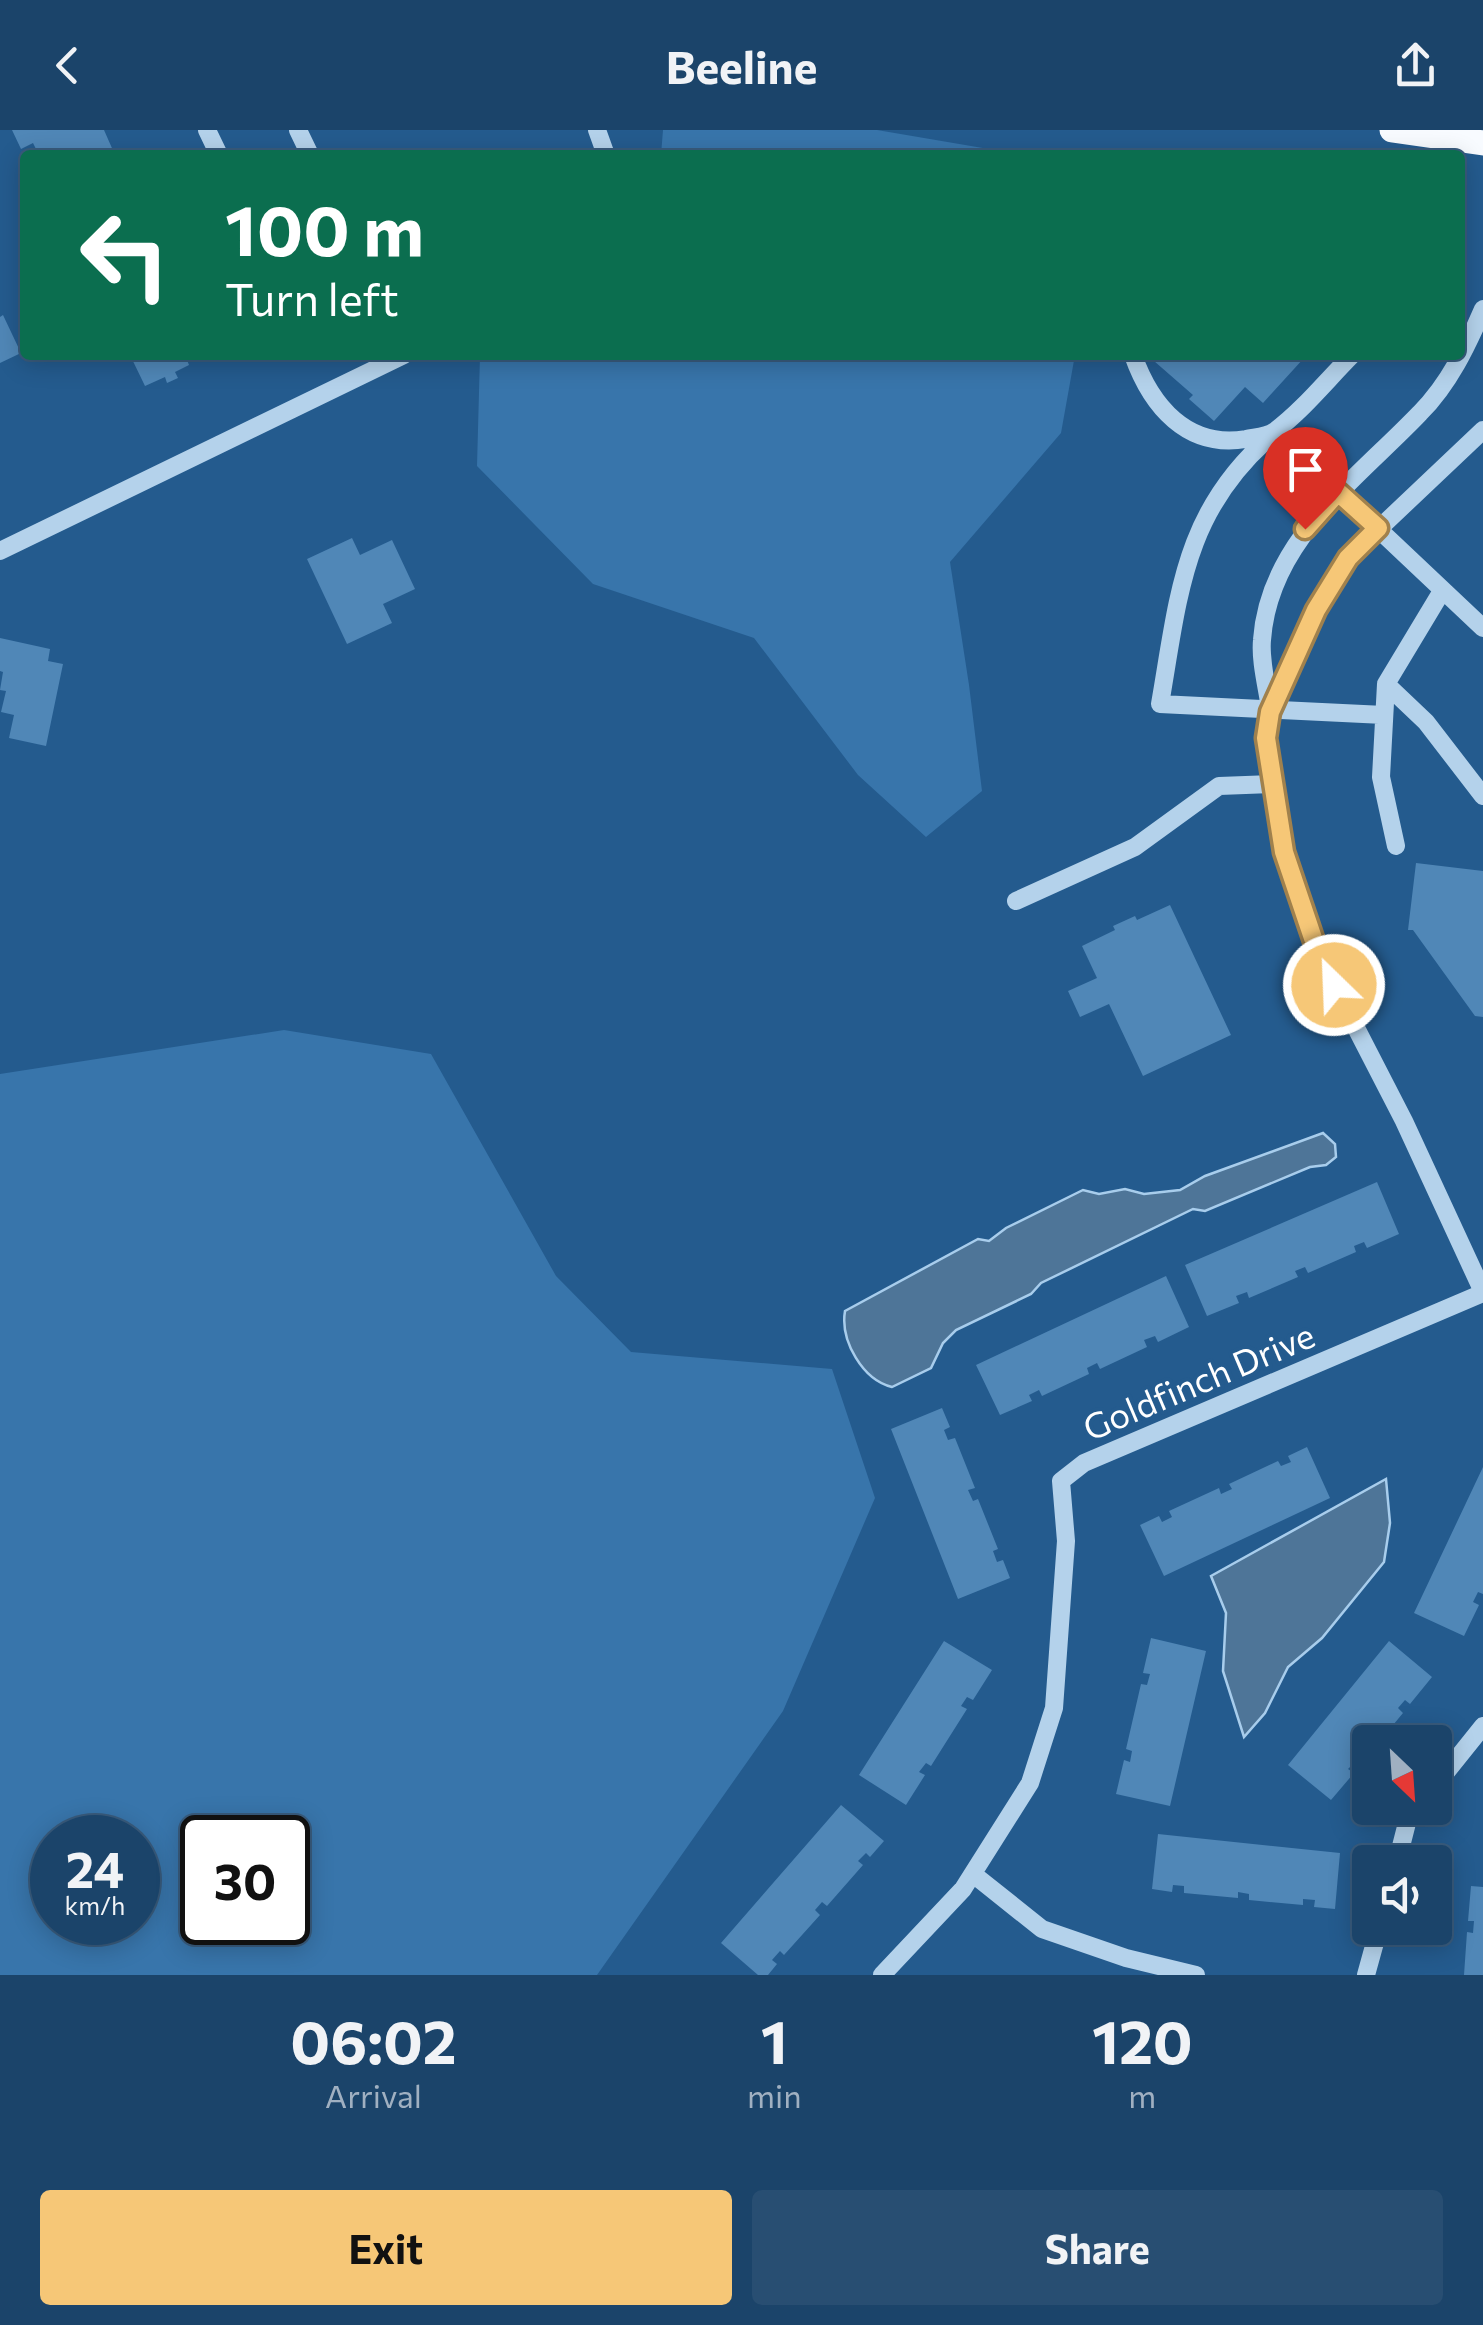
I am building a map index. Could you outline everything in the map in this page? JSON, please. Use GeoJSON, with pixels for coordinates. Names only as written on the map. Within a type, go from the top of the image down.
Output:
{"type":"FeatureCollection","features":[{"type":"Feature","properties":{"kind":"main road"},"geometry":{"type":"LineString","coordinates":[[1392,130],[1483,143]]}},
{"type":"Feature","properties":{"kind":"street","name":"Goldfinch Drive"},"geometry":{"type":"LineString","coordinates":[[1465,352],[1483,309]]}},
{"type":"Feature","properties":{"kind":"street"},"geometry":{"type":"LineString","coordinates":[[0,551],[394,360]]}},
{"type":"Feature","properties":{"kind":"street"},"geometry":{"type":"LineString","coordinates":[[1135,360],[1144,387],[1192,433],[1228,442],[1272,434]]}},
{"type":"Feature","properties":{"kind":"street"},"geometry":{"type":"LineString","coordinates":[[1347,360],[1242,460],[1208,509],[1184,570],[1160,704],[1384,716]]}},
{"type":"Feature","properties":{"kind":"street","name":"Goldfinch Drive"},"geometry":{"type":"LineString","coordinates":[[882,1975],[964,1888],[1030,1782],[1054,1708],[1066,1541],[1061,1481],[1084,1462],[1483,1293],[1404,1120],[1319,956],[1284,852],[1266,738],[1270,712],[1262,640],[1273,590],[1305,529],[1423,411],[1460,360]]}},
{"type":"Feature","properties":{"kind":"street","name":"Goldfinch Drive"},"geometry":{"type":"LineString","coordinates":[[1270,712],[1316,610],[1348,558],[1483,430]]}},
{"type":"Feature","properties":{"kind":"street"},"geometry":{"type":"LineString","coordinates":[[1272,434],[1483,628]]}},
{"type":"Feature","properties":{"kind":"street"},"geometry":{"type":"LineString","coordinates":[[1396,846],[1381,777],[1386,684],[1442,590]]}},
{"type":"Feature","properties":{"kind":"street"},"geometry":{"type":"LineString","coordinates":[[1386,684],[1426,722],[1483,796]]}},
{"type":"Feature","properties":{"kind":"street"},"geometry":{"type":"LineString","coordinates":[[1016,901],[1136,847],[1218,786],[1274,784]]}},
{"type":"Feature","properties":{"kind":"street"},"geometry":{"type":"LineString","coordinates":[[1452,1765],[1483,1726]]}},
{"type":"Feature","properties":{"kind":"street"},"geometry":{"type":"LineString","coordinates":[[973,1874],[1042,1928],[1126,1958],[1196,1975]]}},
{"type":"Feature","properties":{"kind":"street"},"geometry":{"type":"LineString","coordinates":[[1366,1975],[1374,1945]]}},
{"type":"Feature","properties":{"kind":"shaded area"},"geometry":{"type":"Polygon","coordinates":[[[663,130],[877,130],[995,150],[661,150],[663,130]]]}},
{"type":"Feature","properties":{"kind":"shaded area"},"geometry":{"type":"Polygon","coordinates":[[[480,360],[1074,360],[1061,433],[950,562],[982,791],[926,837],[858,775],[754,638],[593,584],[477,466],[480,360]]]}},
{"type":"Feature","properties":{"kind":"shaded area"},"geometry":{"type":"Polygon","coordinates":[[[284,1030],[431,1054],[556,1276],[631,1352],[832,1369],[875,1498],[783,1711],[597,1975],[0,1975],[0,1074],[284,1030]]]}},
{"type":"Feature","properties":{"kind":"shaded area"},"geometry":{"type":"Polygon","coordinates":[[[1323,1133],[1335,1144],[1336,1157],[1326,1165],[1310,1167],[1205,1211],[1193,1209],[1041,1283],[1031,1294],[956,1330],[943,1343],[931,1368],[892,1387],[863,1368],[850,1346],[845,1311],[978,1239],[989,1241],[1006,1228],[1083,1190],[1099,1194],[1125,1189],[1144,1194],[1180,1190],[1205,1176],[1323,1133]]]}},
{"type":"Feature","properties":{"kind":"shaded area"},"geometry":{"type":"Polygon","coordinates":[[[1386,1479],[1390,1523],[1384,1562],[1322,1638],[1288,1667],[1265,1713],[1244,1737],[1223,1671],[1226,1613],[1211,1576],[1386,1479]]]}},
{"type":"Feature","properties":{"kind":"building"},"geometry":{"type":"Polygon","coordinates":[[[12,130],[104,130],[113,150],[36,150],[33,143],[21,149],[12,130]]]}},
{"type":"Feature","properties":{"kind":"building"},"geometry":{"type":"Polygon","coordinates":[[[3,315],[20,353],[0,363],[3,315]]]}},
{"type":"Feature","properties":{"kind":"building"},"geometry":{"type":"Polygon","coordinates":[[[132,360],[187,360],[189,365],[175,372],[178,378],[167,383],[165,377],[145,386],[132,360]]]}},
{"type":"Feature","properties":{"kind":"building"},"geometry":{"type":"Polygon","coordinates":[[[1302,360],[1263,403],[1245,387],[1214,421],[1189,399],[1193,395],[1154,361],[1302,360]]]}},
{"type":"Feature","properties":{"kind":"building"},"geometry":{"type":"Polygon","coordinates":[[[352,538],[360,555],[392,540],[415,589],[383,604],[392,623],[347,644],[307,559],[352,538]]]}},
{"type":"Feature","properties":{"kind":"building"},"geometry":{"type":"Polygon","coordinates":[[[0,638],[50,649],[48,661],[63,664],[46,746],[9,738],[14,715],[1,712],[6,691],[0,690],[0,638]]]}},
{"type":"Feature","properties":{"kind":"building"},"geometry":{"type":"Polygon","coordinates":[[[1416,863],[1483,871],[1483,1017],[1475,1016],[1413,930],[1408,930],[1416,863]]]}},
{"type":"Feature","properties":{"kind":"building"},"geometry":{"type":"Polygon","coordinates":[[[1170,905],[1231,1035],[1143,1076],[1109,1004],[1080,1017],[1068,991],[1097,978],[1082,946],[1115,930],[1113,926],[1170,905]]]}},
{"type":"Feature","properties":{"kind":"building"},"geometry":{"type":"Polygon","coordinates":[[[1377,1182],[1399,1234],[1367,1248],[1364,1242],[1354,1246],[1356,1252],[1308,1273],[1305,1267],[1295,1271],[1298,1277],[1249,1298],[1247,1292],[1236,1296],[1239,1303],[1207,1316],[1185,1265],[1377,1182]]]}},
{"type":"Feature","properties":{"kind":"building"},"geometry":{"type":"Polygon","coordinates":[[[1166,1276],[1189,1327],[1158,1342],[1155,1336],[1144,1340],[1147,1347],[1100,1369],[1097,1363],[1087,1368],[1089,1374],[1042,1396],[1039,1390],[1029,1395],[1032,1401],[1000,1415],[976,1365],[1166,1276]]]}},
{"type":"Feature","properties":{"kind":"building"},"geometry":{"type":"Polygon","coordinates":[[[942,1408],[950,1427],[944,1430],[948,1440],[955,1438],[975,1488],[968,1490],[973,1501],[978,1499],[998,1549],[993,1551],[997,1562],[1003,1560],[1010,1578],[958,1599],[891,1429],[942,1408]]]}},
{"type":"Feature","properties":{"kind":"building"},"geometry":{"type":"Polygon","coordinates":[[[1307,1447],[1330,1498],[1164,1576],[1140,1525],[1159,1516],[1162,1522],[1172,1517],[1169,1511],[1219,1488],[1221,1494],[1232,1489],[1229,1484],[1278,1461],[1281,1466],[1291,1462],[1288,1456],[1307,1447]]]}},
{"type":"Feature","properties":{"kind":"building"},"geometry":{"type":"Polygon","coordinates":[[[1483,1467],[1483,1594],[1478,1592],[1473,1602],[1479,1605],[1464,1636],[1414,1613],[1483,1467]]]}},
{"type":"Feature","properties":{"kind":"building"},"geometry":{"type":"Polygon","coordinates":[[[1151,1638],[1206,1651],[1170,1806],[1116,1794],[1124,1760],[1130,1762],[1132,1751],[1126,1749],[1141,1684],[1147,1685],[1150,1674],[1143,1673],[1151,1638]]]}},
{"type":"Feature","properties":{"kind":"building"},"geometry":{"type":"Polygon","coordinates":[[[944,1641],[992,1670],[973,1700],[967,1697],[961,1706],[967,1709],[931,1766],[926,1763],[919,1772],[925,1775],[906,1805],[859,1775],[944,1641]]]}},
{"type":"Feature","properties":{"kind":"building"},"geometry":{"type":"Polygon","coordinates":[[[1389,1641],[1432,1677],[1410,1704],[1405,1700],[1398,1708],[1403,1713],[1393,1725],[1352,1725],[1352,1765],[1348,1769],[1352,1775],[1331,1800],[1288,1765],[1389,1641]]]}},
{"type":"Feature","properties":{"kind":"building"},"geometry":{"type":"Polygon","coordinates":[[[841,1805],[884,1841],[870,1857],[866,1853],[858,1861],[863,1865],[827,1906],[822,1902],[815,1910],[820,1915],[784,1955],[780,1951],[772,1960],[777,1964],[768,1975],[758,1975],[721,1943],[841,1805]]]}},
{"type":"Feature","properties":{"kind":"building"},"geometry":{"type":"Polygon","coordinates":[[[1158,1834],[1340,1853],[1335,1909],[1314,1907],[1315,1900],[1303,1899],[1303,1905],[1249,1900],[1249,1894],[1238,1892],[1238,1898],[1184,1893],[1184,1886],[1173,1885],[1172,1892],[1152,1889],[1158,1834]]]}},
{"type":"Feature","properties":{"kind":"building"},"geometry":{"type":"Polygon","coordinates":[[[1471,1886],[1483,1887],[1483,1975],[1464,1975],[1467,1932],[1473,1933],[1474,1921],[1468,1921],[1471,1886]]]}},
{"type":"Feature","properties":{"kind":"route"},"geometry":{"type":"LineString","coordinates":[[1305,529],[1338,492],[1378,528],[1348,558],[1316,610],[1270,712],[1266,738],[1284,852],[1319,956],[1334,985]]}}]}
